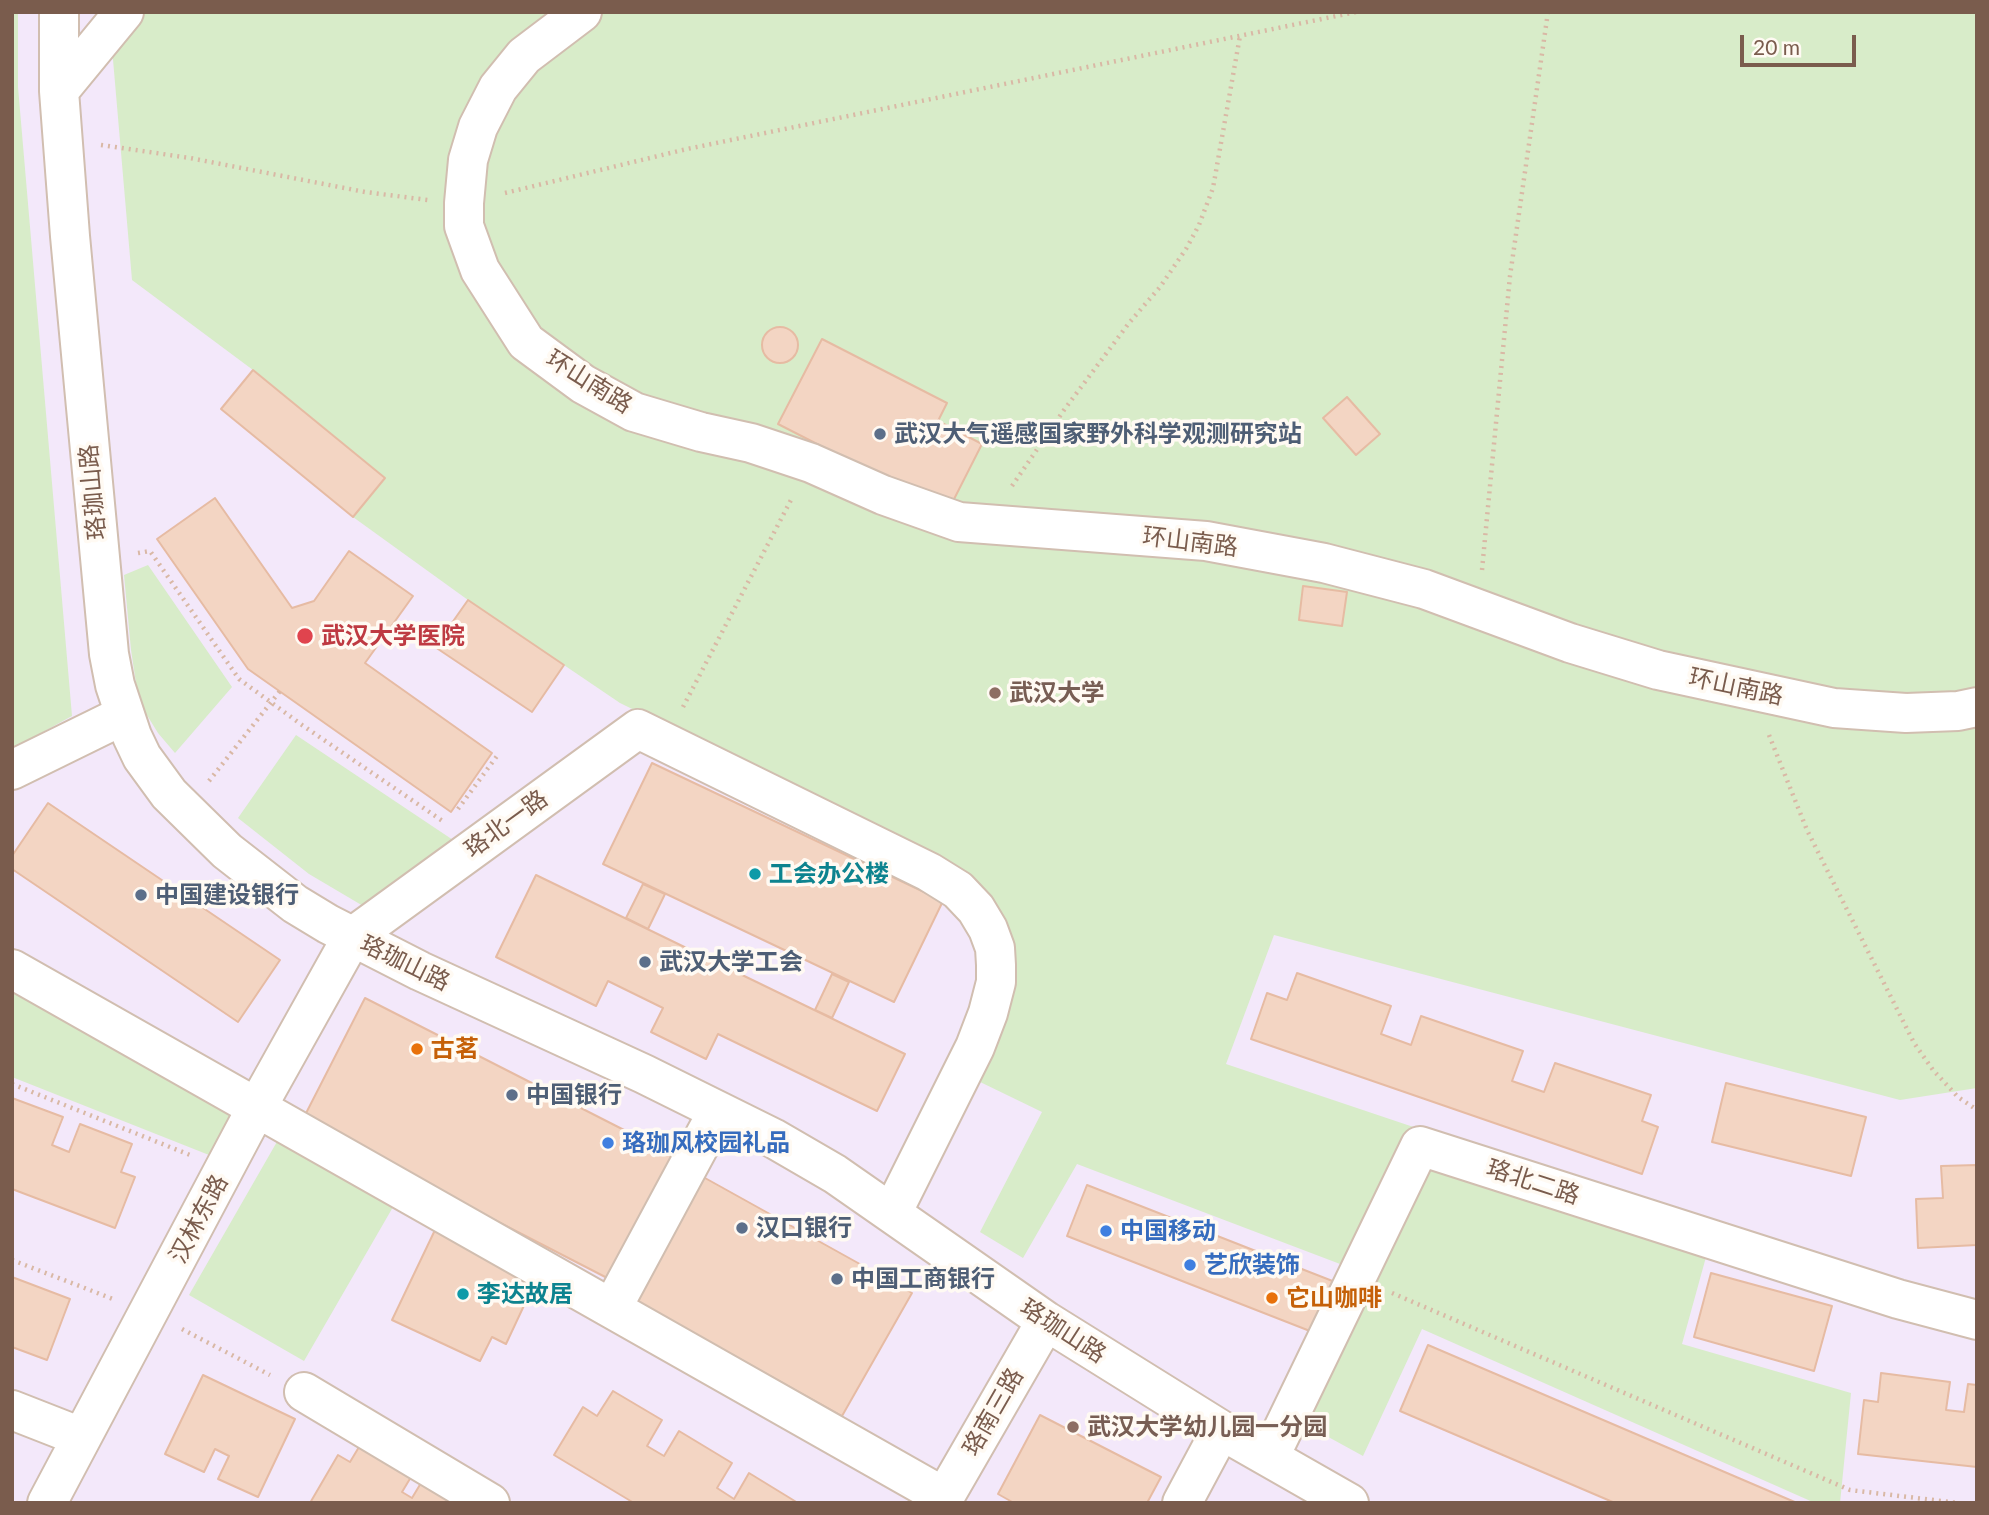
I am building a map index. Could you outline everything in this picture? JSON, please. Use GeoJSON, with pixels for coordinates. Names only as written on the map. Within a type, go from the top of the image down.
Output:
{"type":"FeatureCollection","features":[{"type":"Feature","properties":{"kind":"street","name":"珞珈山路"},"geometry":{"type":"LineString","coordinates":[[60,12],[59,92],[109,654],[124,715],[142,757],[155,778],[184,811],[227,851],[295,904],[352,937],[718,1111],[835,1174],[1046,1321],[1221,1430],[1349,1503]]}},
{"type":"Feature","properties":{"kind":"street"},"geometry":{"type":"LineString","coordinates":[[59,92],[124,12]]}},
{"type":"Feature","properties":{"kind":"street","name":"环山南路"},"geometry":{"type":"LineString","coordinates":[[582,12],[524,56],[498,88],[478,127],[468,160],[464,226],[472,251],[501,306],[526,342],[583,384],[634,412],[701,432],[751,443],[811,463],[926,512],[959,522],[1206,541],[1324,563],[1424,589],[1570,643],[1658,670],[1834,708],[1906,713],[1958,711],[1977,707]]}},
{"type":"Feature","properties":{"kind":"street"},"geometry":{"type":"LineString","coordinates":[[12,770],[124,715]]}},
{"type":"Feature","properties":{"kind":"street","name":"珞北一路"},"geometry":{"type":"LineString","coordinates":[[352,937],[463,834],[638,729],[664,742]]}},
{"type":"Feature","properties":{"kind":"street"},"geometry":{"type":"LineString","coordinates":[[664,742],[929,872],[958,890],[976,909],[988,929],[995,948],[996,965],[996,982],[988,1013],[975,1047],[892,1213]]}},
{"type":"Feature","properties":{"kind":"street","name":"汉林东路"},"geometry":{"type":"LineString","coordinates":[[47,1503],[81,1437],[136,1307],[257,1107],[352,937]]}},
{"type":"Feature","properties":{"kind":"street"},"geometry":{"type":"LineString","coordinates":[[12,969],[612,1308],[943,1500]]}},
{"type":"Feature","properties":{"kind":"street"},"geometry":{"type":"LineString","coordinates":[[612,1308],[718,1111]]}},
{"type":"Feature","properties":{"kind":"street","name":"珞北二路"},"geometry":{"type":"LineString","coordinates":[[1270,1456],[1420,1146],[1898,1299],[1977,1320]]}},
{"type":"Feature","properties":{"kind":"street","name":"珞南三路"},"geometry":{"type":"LineString","coordinates":[[943,1500],[1046,1321]]}},
{"type":"Feature","properties":{"kind":"street"},"geometry":{"type":"LineString","coordinates":[[304,1392],[490,1503]]}},
{"type":"Feature","properties":{"kind":"street"},"geometry":{"type":"LineString","coordinates":[[12,1410],[81,1437]]}},
{"type":"Feature","properties":{"kind":"street"},"geometry":{"type":"LineString","coordinates":[[1182,1503],[1221,1430]]}},
{"type":"Feature","properties":{"kind":"path"},"geometry":{"type":"LineString","coordinates":[[63,140],[190,158],[365,192],[464,203],[687,149],[1356,12]]}},
{"type":"Feature","properties":{"kind":"path"},"geometry":{"type":"LineString","coordinates":[[1479,610],[1510,276],[1548,12]]}},
{"type":"Feature","properties":{"kind":"path"},"geometry":{"type":"LineString","coordinates":[[986,524],[1064,410],[1167,277],[1199,225],[1213,188],[1240,36]]}},
{"type":"Feature","properties":{"kind":"path"},"geometry":{"type":"LineString","coordinates":[[664,742],[811,463]]}},
{"type":"Feature","properties":{"kind":"path"},"geometry":{"type":"LineString","coordinates":[[99,561],[150,551],[239,680],[463,834],[497,756]]}},
{"type":"Feature","properties":{"kind":"path"},"geometry":{"type":"LineString","coordinates":[[184,811],[280,691]]}},
{"type":"Feature","properties":{"kind":"path"},"geometry":{"type":"LineString","coordinates":[[1751,692],[1807,830],[1914,1043],[1933,1070],[1958,1097],[1977,1110]]}},
{"type":"Feature","properties":{"kind":"path"},"geometry":{"type":"LineString","coordinates":[[12,1084],[200,1159]]}},
{"type":"Feature","properties":{"kind":"path"},"geometry":{"type":"LineString","coordinates":[[12,1260],[136,1307],[304,1392]]}},
{"type":"Feature","properties":{"kind":"path"},"geometry":{"type":"LineString","coordinates":[[1356,1277],[1850,1490],[1958,1503]]}},
{"type":"Feature","properties":{"kind":"shaded area","name":"武汉大学"},"geometry":{"type":"Polygon","coordinates":[[[12,12],[1977,12],[1977,1503],[12,1503],[12,12]]]}},
{"type":"Feature","properties":{"kind":"green space"},"geometry":{"type":"Polygon","coordinates":[[[12,12],[18,12],[18,87],[72,716],[12,749],[12,12]]]}},
{"type":"Feature","properties":{"kind":"green space"},"geometry":{"type":"Polygon","coordinates":[[[144,12],[1977,12],[1977,1088],[1900,1100],[1274,935],[1226,1064],[1714,1228],[1682,1344],[1851,1393],[1840,1503],[1815,1503],[1422,1329],[1363,1456],[1301,1422],[1369,1275],[1077,1164],[1023,1258],[980,1232],[1042,1112],[976,1080],[993,1033],[961,871],[620,703],[468,600],[353,517],[385,478],[253,370],[132,280],[112,48],[144,12]]]}},
{"type":"Feature","properties":{"kind":"green space"},"geometry":{"type":"Polygon","coordinates":[[[148,565],[232,687],[175,753],[145,712],[136,683],[131,650],[124,575],[148,565]]]}},
{"type":"Feature","properties":{"kind":"green space"},"geometry":{"type":"Polygon","coordinates":[[[296,735],[462,846],[375,913],[309,874],[238,818],[296,735]]]}},
{"type":"Feature","properties":{"kind":"green space"},"geometry":{"type":"Polygon","coordinates":[[[12,981],[233,1109],[209,1155],[12,1077],[12,981]]]}},
{"type":"Feature","properties":{"kind":"green space"},"geometry":{"type":"Polygon","coordinates":[[[278,1140],[393,1207],[304,1361],[189,1295],[278,1140]]]}},
{"type":"Feature","properties":{"kind":"building"},"geometry":{"type":"Polygon","coordinates":[[[780,327],[793,332],[798,345],[793,358],[780,363],[767,358],[762,345],[767,332],[780,327]]]}},
{"type":"Feature","properties":{"kind":"building","name":"武汉大气遥感国家野外科学观测研究站"},"geometry":{"type":"Polygon","coordinates":[[[822,339],[947,403],[938,421],[982,444],[948,511],[778,424],[822,339]]]}},
{"type":"Feature","properties":{"kind":"building"},"geometry":{"type":"Polygon","coordinates":[[[253,370],[385,478],[353,517],[221,409],[253,370]]]}},
{"type":"Feature","properties":{"kind":"building"},"geometry":{"type":"Polygon","coordinates":[[[1347,397],[1380,434],[1356,455],[1323,418],[1347,397]]]}},
{"type":"Feature","properties":{"kind":"building","name":"武汉大学医院"},"geometry":{"type":"Polygon","coordinates":[[[215,498],[292,608],[314,601],[349,551],[413,596],[365,663],[492,753],[451,812],[248,669],[157,539],[215,498]]]}},
{"type":"Feature","properties":{"kind":"building"},"geometry":{"type":"Polygon","coordinates":[[[1303,586],[1347,592],[1342,626],[1299,620],[1303,586]]]}},
{"type":"Feature","properties":{"kind":"building"},"geometry":{"type":"Polygon","coordinates":[[[468,600],[564,665],[532,712],[435,647],[468,600]]]}},
{"type":"Feature","properties":{"kind":"building","name":"工会办公楼"},"geometry":{"type":"Polygon","coordinates":[[[652,763],[943,901],[894,1002],[603,864],[652,763]]]}},
{"type":"Feature","properties":{"kind":"building"},"geometry":{"type":"Polygon","coordinates":[[[48,803],[280,960],[238,1022],[12,869],[12,856],[48,803]]]}},
{"type":"Feature","properties":{"kind":"building"},"geometry":{"type":"Polygon","coordinates":[[[536,875],[905,1054],[877,1111],[718,1034],[706,1059],[651,1032],[663,1008],[608,981],[596,1006],[496,957],[536,875]]]}},
{"type":"Feature","properties":{"kind":"building"},"geometry":{"type":"Polygon","coordinates":[[[643,884],[665,894],[648,929],[626,918],[643,884]]]}},
{"type":"Feature","properties":{"kind":"building"},"geometry":{"type":"Polygon","coordinates":[[[1297,973],[1391,1006],[1381,1034],[1411,1045],[1421,1016],[1523,1051],[1512,1081],[1544,1092],[1555,1063],[1651,1095],[1642,1121],[1658,1127],[1642,1174],[1251,1039],[1267,993],[1287,1000],[1297,973]]]}},
{"type":"Feature","properties":{"kind":"building"},"geometry":{"type":"Polygon","coordinates":[[[832,974],[849,982],[832,1018],[815,1010],[832,974]]]}},
{"type":"Feature","properties":{"kind":"building"},"geometry":{"type":"Polygon","coordinates":[[[365,998],[679,1158],[615,1282],[302,1121],[365,998]]]}},
{"type":"Feature","properties":{"kind":"building"},"geometry":{"type":"Polygon","coordinates":[[[1726,1083],[1866,1117],[1851,1176],[1712,1142],[1726,1083]]]}},
{"type":"Feature","properties":{"kind":"building"},"geometry":{"type":"Polygon","coordinates":[[[12,1098],[63,1117],[52,1145],[69,1152],[80,1124],[132,1144],[121,1172],[135,1177],[115,1228],[12,1189],[12,1098]]]}},
{"type":"Feature","properties":{"kind":"building"},"geometry":{"type":"Polygon","coordinates":[[[1977,1165],[1977,1245],[1918,1248],[1916,1199],[1943,1198],[1941,1166],[1977,1165]]]}},
{"type":"Feature","properties":{"kind":"building"},"geometry":{"type":"Polygon","coordinates":[[[696,1173],[912,1293],[842,1416],[627,1296],[696,1173]]]}},
{"type":"Feature","properties":{"kind":"building"},"geometry":{"type":"Polygon","coordinates":[[[1087,1185],[1335,1282],[1315,1333],[1067,1236],[1087,1185]]]}},
{"type":"Feature","properties":{"kind":"building","name":"李达故居"},"geometry":{"type":"Polygon","coordinates":[[[435,1230],[523,1271],[514,1290],[528,1297],[506,1344],[492,1337],[480,1361],[392,1320],[435,1230]]]}},
{"type":"Feature","properties":{"kind":"building"},"geometry":{"type":"Polygon","coordinates":[[[1711,1273],[1832,1306],[1814,1371],[1694,1337],[1711,1273]]]}},
{"type":"Feature","properties":{"kind":"building"},"geometry":{"type":"Polygon","coordinates":[[[12,1277],[70,1299],[47,1360],[12,1347],[12,1277]]]}},
{"type":"Feature","properties":{"kind":"building"},"geometry":{"type":"Polygon","coordinates":[[[1428,1345],[1797,1503],[1615,1503],[1400,1411],[1428,1345]]]}},
{"type":"Feature","properties":{"kind":"building"},"geometry":{"type":"Polygon","coordinates":[[[1881,1373],[1950,1382],[1946,1410],[1964,1412],[1968,1384],[1977,1385],[1977,1467],[1858,1454],[1864,1400],[1878,1402],[1881,1373]]]}},
{"type":"Feature","properties":{"kind":"building"},"geometry":{"type":"Polygon","coordinates":[[[203,1375],[295,1419],[258,1497],[218,1479],[229,1456],[215,1449],[204,1472],[165,1454],[203,1375]]]}},
{"type":"Feature","properties":{"kind":"building"},"geometry":{"type":"Polygon","coordinates":[[[613,1391],[662,1420],[647,1446],[664,1456],[679,1431],[732,1463],[717,1488],[734,1499],[749,1473],[798,1503],[634,1503],[554,1455],[583,1407],[597,1416],[613,1391]]]}},
{"type":"Feature","properties":{"kind":"building"},"geometry":{"type":"Polygon","coordinates":[[[1040,1415],[1161,1477],[1147,1503],[1014,1503],[998,1494],[1040,1415]]]}},
{"type":"Feature","properties":{"kind":"building"},"geometry":{"type":"Polygon","coordinates":[[[362,1442],[414,1472],[402,1492],[412,1498],[424,1478],[467,1503],[310,1503],[338,1455],[350,1462],[362,1442]]]}},
{"type":"Feature","properties":{"kind":"place","name":"武汉大气遥感国家野外科学观测研究站"},"geometry":{"type":"Point","coordinates":[880,434]}},
{"type":"Feature","properties":{"kind":"place","name":"武汉大学医院"},"geometry":{"type":"Point","coordinates":[305,636]}},
{"type":"Feature","properties":{"kind":"place","name":"武汉大学"},"geometry":{"type":"Point","coordinates":[995,693]}},
{"type":"Feature","properties":{"kind":"place","name":"工会办公楼"},"geometry":{"type":"Point","coordinates":[755,874]}},
{"type":"Feature","properties":{"kind":"place","name":"中国建设银行"},"geometry":{"type":"Point","coordinates":[141,895]}},
{"type":"Feature","properties":{"kind":"place","name":"武汉大学工会"},"geometry":{"type":"Point","coordinates":[645,962]}},
{"type":"Feature","properties":{"kind":"place","name":"古茗"},"geometry":{"type":"Point","coordinates":[417,1049]}},
{"type":"Feature","properties":{"kind":"place","name":"中国银行"},"geometry":{"type":"Point","coordinates":[512,1095]}},
{"type":"Feature","properties":{"kind":"place","name":"珞珈风校园礼品"},"geometry":{"type":"Point","coordinates":[608,1143]}},
{"type":"Feature","properties":{"kind":"place","name":"汉口银行"},"geometry":{"type":"Point","coordinates":[742,1228]}},
{"type":"Feature","properties":{"kind":"place","name":"中国移动"},"geometry":{"type":"Point","coordinates":[1106,1231]}},
{"type":"Feature","properties":{"kind":"place","name":"艺欣装饰"},"geometry":{"type":"Point","coordinates":[1190,1265]}},
{"type":"Feature","properties":{"kind":"place","name":"中国工商银行"},"geometry":{"type":"Point","coordinates":[837,1279]}},
{"type":"Feature","properties":{"kind":"place","name":"李达故居"},"geometry":{"type":"Point","coordinates":[463,1294]}},
{"type":"Feature","properties":{"kind":"place","name":"它山咖啡"},"geometry":{"type":"Point","coordinates":[1272,1298]}},
{"type":"Feature","properties":{"kind":"place","name":"武汉大学幼儿园一分园"},"geometry":{"type":"Point","coordinates":[1073,1427]}}]}
